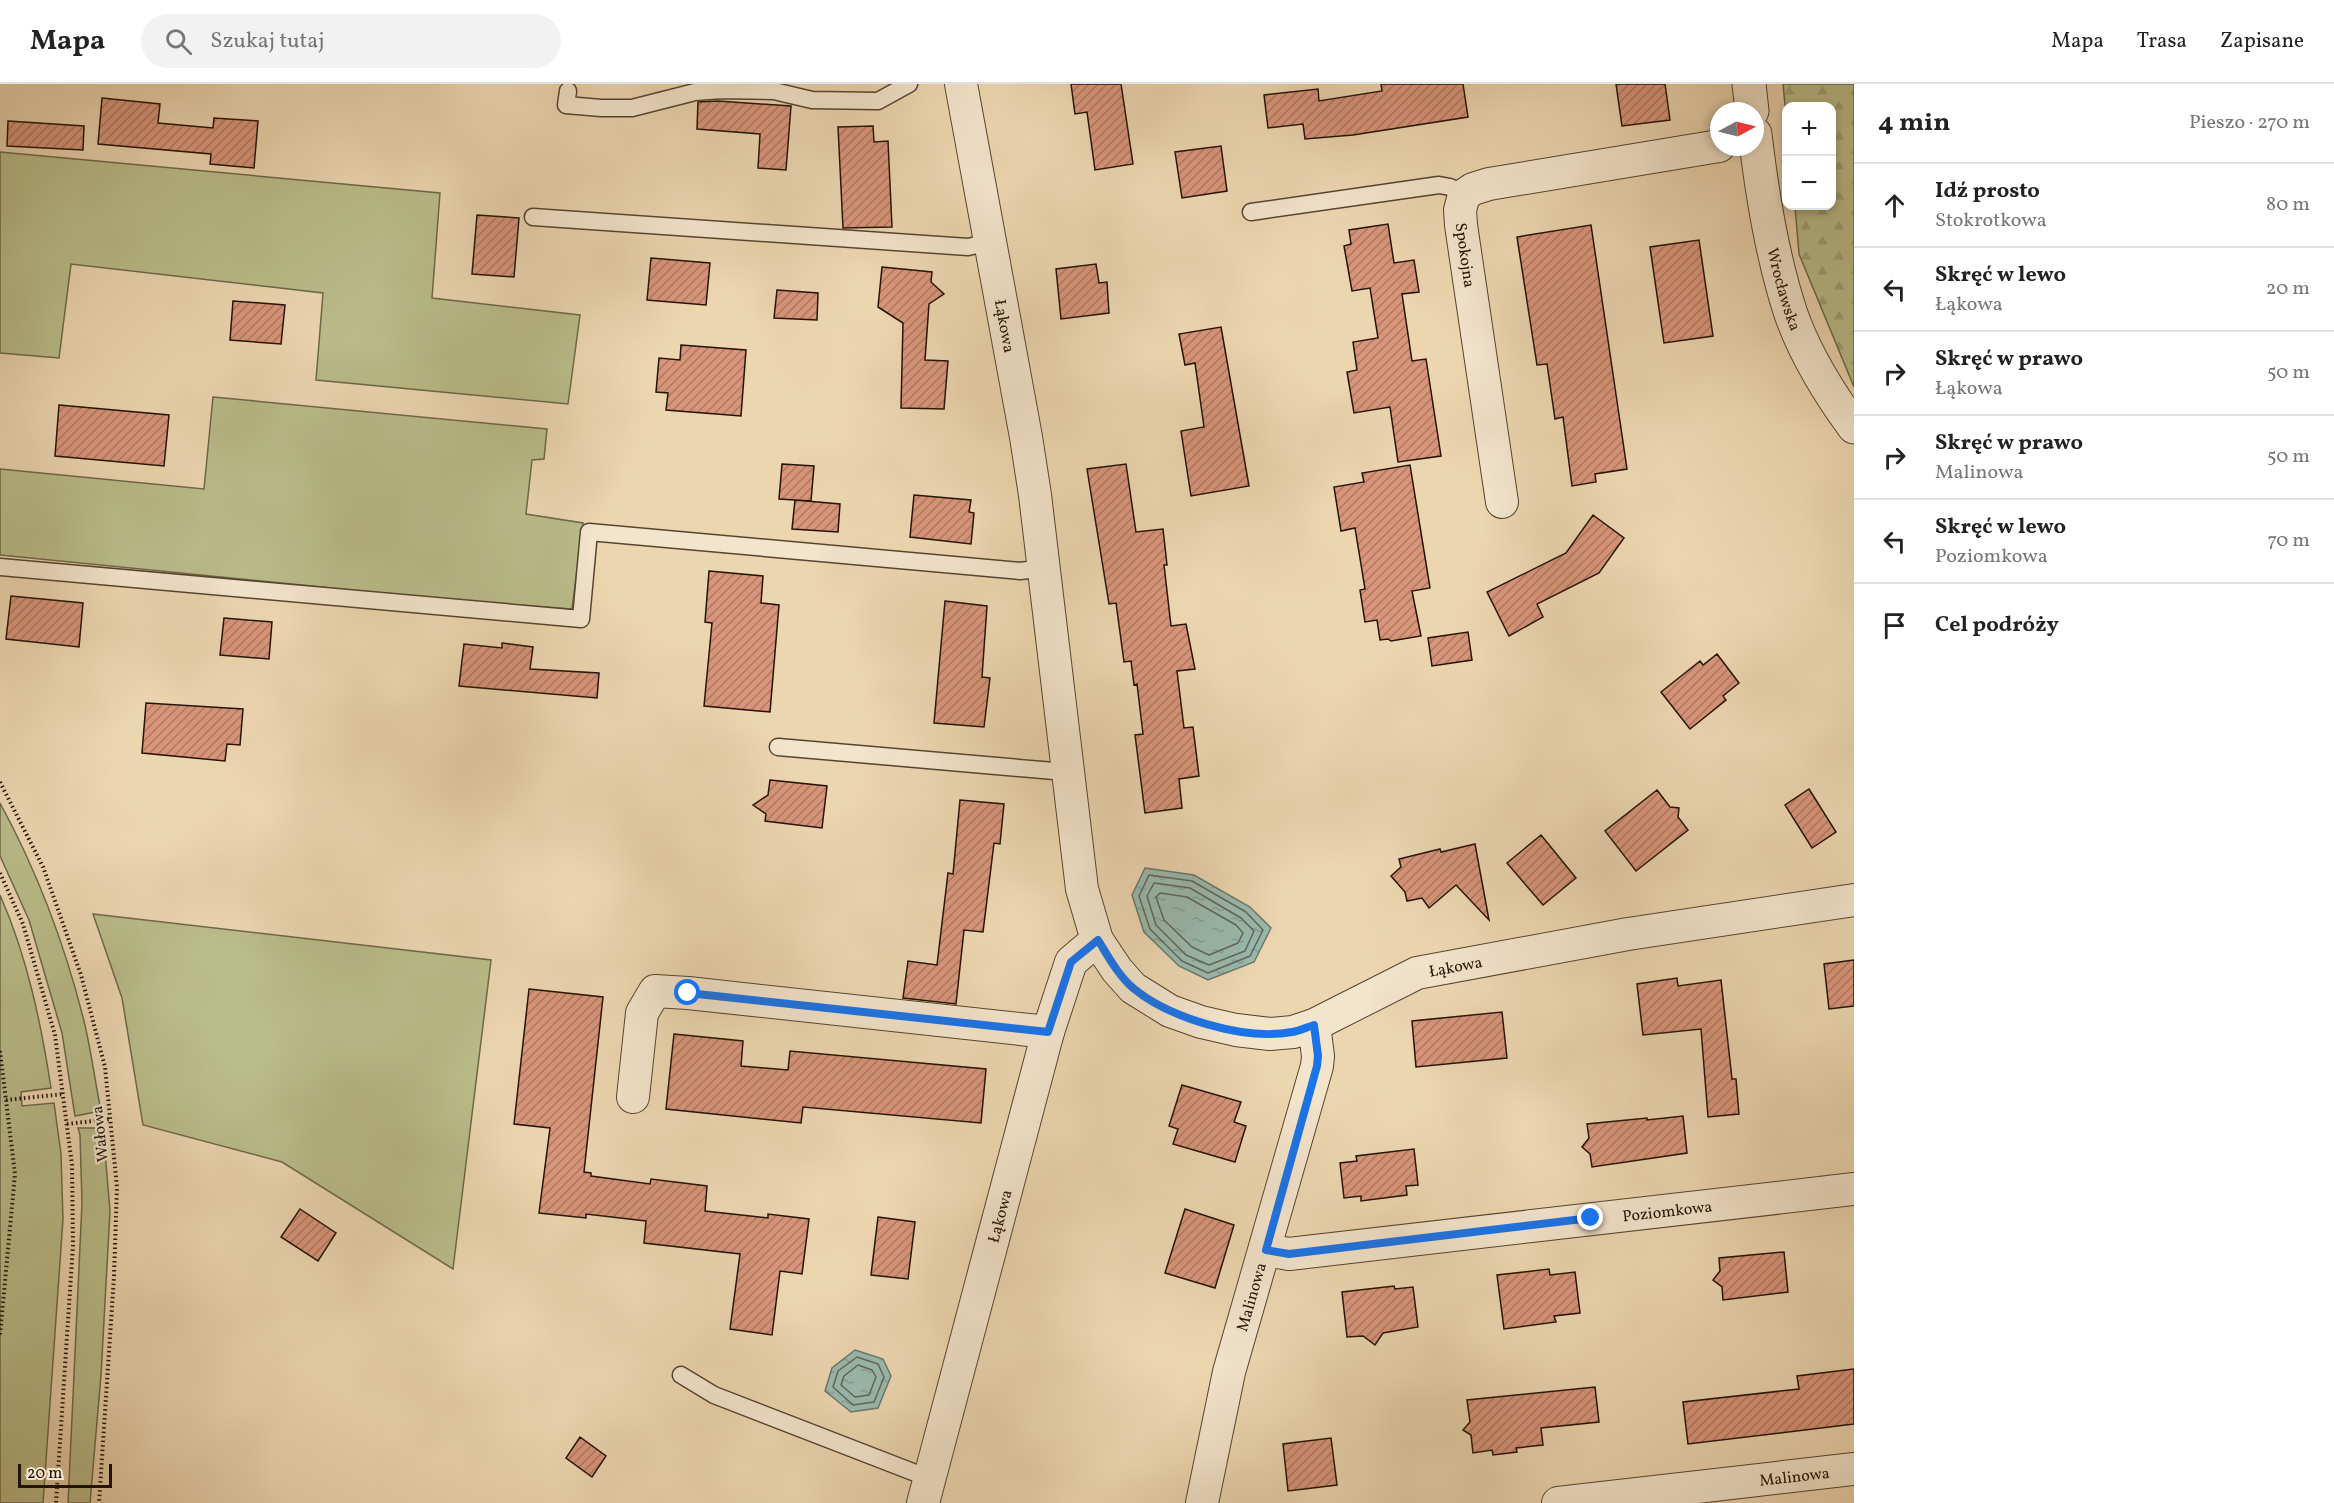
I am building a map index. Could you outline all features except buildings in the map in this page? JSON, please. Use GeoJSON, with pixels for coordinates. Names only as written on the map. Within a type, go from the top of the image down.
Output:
{"type":"FeatureCollection","features":[{"type":"Feature","properties":{"kind":"street","name":"Łąkowa"},"geometry":{"type":"LineString","coordinates":[[961,84],[1026,437],[1045,568],[1082,889],[1098,940],[1117,970],[1133,988],[1170,1011],[1201,1022],[1253,1033],[1293,1032],[1314,1025],[1418,973],[1628,934],[1854,900]]}},
{"type":"Feature","properties":{"kind":"street"},"geometry":{"type":"LineString","coordinates":[[1749,84],[1751,102]]}},
{"type":"Feature","properties":{"kind":"street"},"geometry":{"type":"LineString","coordinates":[[1464,195],[1473,189],[1489,184],[1710,147]]}},
{"type":"Feature","properties":{"kind":"street","name":"Wrocławska"},"geometry":{"type":"LineString","coordinates":[[1758,156],[1770,230],[1792,315],[1811,359],[1854,427]]}},
{"type":"Feature","properties":{"kind":"street","name":"Spokojna"},"geometry":{"type":"LineString","coordinates":[[1464,195],[1460,210],[1461,225],[1502,502]]}},
{"type":"Feature","properties":{"kind":"street","name":"Łąkowa"},"geometry":{"type":"LineString","coordinates":[[927,1491],[1048,1032],[1071,962],[1098,940]]}},
{"type":"Feature","properties":{"kind":"street"},"geometry":{"type":"LineString","coordinates":[[633,1097],[642,1013],[655,991],[1048,1032]]}},
{"type":"Feature","properties":{"kind":"street","name":"Malinowa"},"geometry":{"type":"LineString","coordinates":[[1202,1503],[1229,1372],[1266,1250],[1317,1066],[1314,1025]]}},
{"type":"Feature","properties":{"kind":"street","name":"Poziomkowa"},"geometry":{"type":"LineString","coordinates":[[1266,1250],[1289,1254],[1854,1189]]}},
{"type":"Feature","properties":{"kind":"street","name":"Malinowa"},"geometry":{"type":"LineString","coordinates":[[1558,1503],[1854,1469]]}},
{"type":"Feature","properties":{"kind":"lane"},"geometry":{"type":"LineString","coordinates":[[568,91],[566,105],[632,108],[695,92],[722,90],[774,91],[812,100],[878,101],[909,84]]}},
{"type":"Feature","properties":{"kind":"lane"},"geometry":{"type":"LineString","coordinates":[[1251,212],[1439,185],[1450,187],[1464,195]]}},
{"type":"Feature","properties":{"kind":"lane"},"geometry":{"type":"LineString","coordinates":[[533,216],[968,247],[990,242]]}},
{"type":"Feature","properties":{"kind":"lane"},"geometry":{"type":"LineString","coordinates":[[0,567],[581,619],[589,532],[1020,571],[1045,568]]}},
{"type":"Feature","properties":{"kind":"lane"},"geometry":{"type":"LineString","coordinates":[[778,747],[1054,771],[1068,769]]}},
{"type":"Feature","properties":{"kind":"lane"},"geometry":{"type":"LineString","coordinates":[[681,1375],[714,1395],[927,1491]]}},
{"type":"Feature","properties":{"kind":"path","name":"Wałowa"},"geometry":{"type":"LineString","coordinates":[[0,782],[43,867],[81,975],[105,1067],[117,1187],[99,1503]]}},
{"type":"Feature","properties":{"kind":"path"},"geometry":{"type":"LineString","coordinates":[[0,873],[23,924],[55,1035],[72,1165],[73,1245],[56,1503]]}},
{"type":"Feature","properties":{"kind":"path"},"geometry":{"type":"LineString","coordinates":[[0,1051],[15,1174],[0,1335]]}},
{"type":"Feature","properties":{"kind":"path"},"geometry":{"type":"LineString","coordinates":[[6,1100],[64,1094]]}},
{"type":"Feature","properties":{"kind":"path"},"geometry":{"type":"LineString","coordinates":[[67,1124],[110,1119]]}},
{"type":"Feature","properties":{"kind":"green space"},"geometry":{"type":"Polygon","coordinates":[[[1783,84],[1854,84],[1854,387],[1799,254],[1795,210],[1836,210],[1836,102],[1785,102],[1783,84]]]}},
{"type":"Feature","properties":{"kind":"green space"},"geometry":{"type":"Polygon","coordinates":[[[0,152],[440,193],[432,298],[580,315],[568,404],[316,380],[323,293],[71,264],[59,358],[0,353],[0,152]]]}},
{"type":"Feature","properties":{"kind":"green space"},"geometry":{"type":"Polygon","coordinates":[[[213,397],[547,429],[544,459],[532,460],[526,514],[583,523],[572,609],[452,600],[0,555],[0,469],[204,489],[213,397]]]}},
{"type":"Feature","properties":{"kind":"green space"},"geometry":{"type":"Polygon","coordinates":[[[0,803],[38,882],[68,964],[86,1032],[101,1111],[75,1116],[62,1033],[29,920],[0,856],[0,803]]]}},
{"type":"Feature","properties":{"kind":"green space"},"geometry":{"type":"Polygon","coordinates":[[[0,895],[10,918],[32,990],[51,1088],[21,1092],[22,1106],[54,1103],[61,1154],[63,1219],[43,1503],[0,1503],[0,895]]]}},
{"type":"Feature","properties":{"kind":"green space"},"geometry":{"type":"Polygon","coordinates":[[[93,914],[491,960],[453,1269],[282,1162],[143,1125],[122,998],[93,914]]]}},
{"type":"Feature","properties":{"kind":"green space"},"geometry":{"type":"Polygon","coordinates":[[[78,1128],[103,1128],[110,1211],[101,1375],[90,1503],[68,1503],[82,1203],[78,1128]]]}},
{"type":"Feature","properties":{"kind":"water"},"geometry":{"type":"Polygon","coordinates":[[[1145,868],[1194,875],[1250,907],[1271,928],[1254,962],[1208,980],[1179,966],[1144,932],[1132,895],[1145,868]]]}},
{"type":"Feature","properties":{"kind":"water"},"geometry":{"type":"Polygon","coordinates":[[[855,1350],[883,1359],[891,1376],[878,1408],[851,1412],[825,1391],[832,1368],[855,1350]]]}},
{"type":"Feature","properties":{"kind":"route"},"geometry":{"type":"LineString","coordinates":[[688,993],[1048,1032],[1071,962],[1098,940],[1117,970],[1133,988],[1170,1011],[1201,1022],[1253,1033],[1293,1032],[1314,1025],[1317,1066],[1266,1250],[1289,1254],[1591,1218]]}}]}
